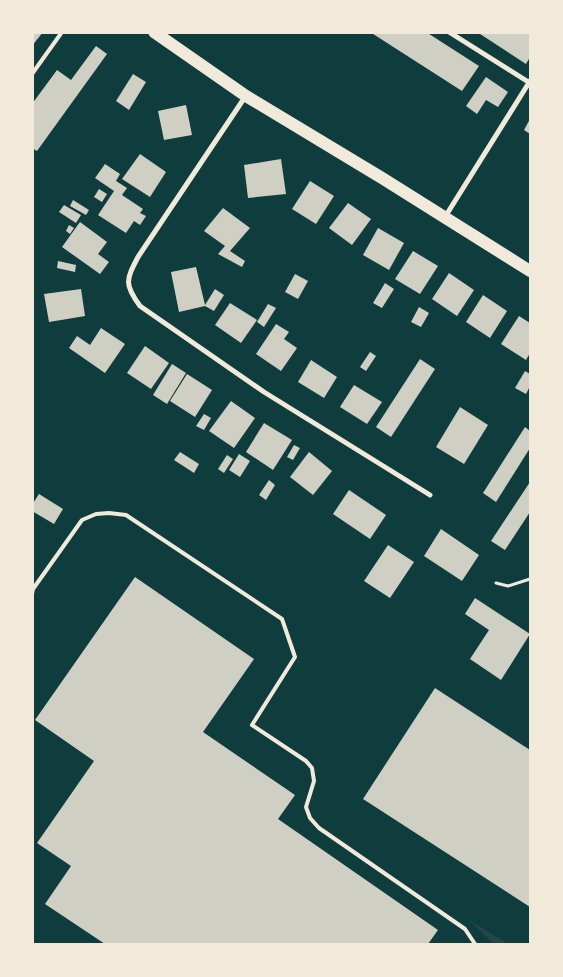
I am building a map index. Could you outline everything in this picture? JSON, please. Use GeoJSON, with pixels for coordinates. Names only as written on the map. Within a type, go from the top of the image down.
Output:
{"type":"FeatureCollection","features":[{"type":"Feature","properties":{"kind":"main road"},"geometry":{"type":"LineString","coordinates":[[154,32],[246,96],[530,271]]}},
{"type":"Feature","properties":{"kind":"street"},"geometry":{"type":"LineString","coordinates":[[445,217],[530,82],[449,32]]}},
{"type":"Feature","properties":{"kind":"street"},"geometry":{"type":"LineString","coordinates":[[246,96],[138,257],[128,274],[129,291],[140,306],[264,392],[430,495]]}},
{"type":"Feature","properties":{"kind":"lane"},"geometry":{"type":"LineString","coordinates":[[32,74],[62,32]]}},
{"type":"Feature","properties":{"kind":"lane"},"geometry":{"type":"LineString","coordinates":[[32,594],[33,589],[82,520],[96,514],[109,513],[126,515],[282,619],[295,657],[252,725],[306,761],[312,768],[314,781],[306,808],[310,818],[319,828],[465,929],[475,944]]}},
{"type":"Feature","properties":{"kind":"path"},"geometry":{"type":"LineString","coordinates":[[496,583],[508,586],[530,578]]}},
{"type":"Feature","properties":{"kind":"shaded area"},"geometry":{"type":"Polygon","coordinates":[[[469,920],[508,944],[494,944],[469,920]]]}},
{"type":"Feature","properties":{"kind":"building"},"geometry":{"type":"Polygon","coordinates":[[[32,32],[43,32],[32,46],[32,32]]]}},
{"type":"Feature","properties":{"kind":"building"},"geometry":{"type":"Polygon","coordinates":[[[370,32],[426,32],[479,66],[462,91],[370,32]]]}},
{"type":"Feature","properties":{"kind":"building"},"geometry":{"type":"Polygon","coordinates":[[[477,32],[530,32],[530,57],[526,64],[477,32]]]}},
{"type":"Feature","properties":{"kind":"building"},"geometry":{"type":"Polygon","coordinates":[[[96,46],[107,54],[37,151],[32,148],[32,104],[57,70],[71,80],[96,46]]]}},
{"type":"Feature","properties":{"kind":"building"},"geometry":{"type":"Polygon","coordinates":[[[133,74],[146,82],[129,110],[116,101],[133,74]]]}},
{"type":"Feature","properties":{"kind":"building"},"geometry":{"type":"Polygon","coordinates":[[[486,77],[508,92],[498,107],[486,100],[477,114],[466,106],[486,77]]]}},
{"type":"Feature","properties":{"kind":"building"},"geometry":{"type":"Polygon","coordinates":[[[186,105],[192,135],[164,140],[158,111],[186,105]]]}},
{"type":"Feature","properties":{"kind":"building"},"geometry":{"type":"Polygon","coordinates":[[[530,119],[530,134],[524,130],[530,119]]]}},
{"type":"Feature","properties":{"kind":"building"},"geometry":{"type":"Polygon","coordinates":[[[140,154],[166,172],[150,197],[122,179],[140,154]]]}},
{"type":"Feature","properties":{"kind":"building"},"geometry":{"type":"Polygon","coordinates":[[[281,159],[286,194],[248,198],[244,165],[281,159]]]}},
{"type":"Feature","properties":{"kind":"building"},"geometry":{"type":"Polygon","coordinates":[[[105,164],[120,174],[116,181],[127,188],[122,195],[143,209],[140,213],[146,216],[140,225],[134,221],[126,233],[98,215],[114,191],[95,178],[105,164]]]}},
{"type":"Feature","properties":{"kind":"building"},"geometry":{"type":"Polygon","coordinates":[[[310,181],[334,196],[316,224],[292,209],[310,181]]]}},
{"type":"Feature","properties":{"kind":"building"},"geometry":{"type":"Polygon","coordinates":[[[99,189],[107,194],[102,202],[94,197],[99,189]]]}},
{"type":"Feature","properties":{"kind":"building"},"geometry":{"type":"Polygon","coordinates":[[[73,200],[89,210],[86,215],[70,206],[73,200]]]}},
{"type":"Feature","properties":{"kind":"building"},"geometry":{"type":"Polygon","coordinates":[[[348,203],[371,219],[352,245],[329,228],[348,203]]]}},
{"type":"Feature","properties":{"kind":"building"},"geometry":{"type":"Polygon","coordinates":[[[64,205],[81,215],[76,223],[59,212],[64,205]]]}},
{"type":"Feature","properties":{"kind":"building"},"geometry":{"type":"Polygon","coordinates":[[[223,208],[250,228],[230,251],[245,261],[242,267],[218,254],[225,246],[204,231],[223,208]]]}},
{"type":"Feature","properties":{"kind":"building"},"geometry":{"type":"Polygon","coordinates":[[[80,222],[107,242],[98,254],[109,262],[100,274],[62,247],[80,222]]]}},
{"type":"Feature","properties":{"kind":"building"},"geometry":{"type":"Polygon","coordinates":[[[69,225],[74,228],[70,234],[66,231],[69,225]]]}},
{"type":"Feature","properties":{"kind":"building"},"geometry":{"type":"Polygon","coordinates":[[[378,228],[404,243],[389,270],[363,255],[378,228]]]}},
{"type":"Feature","properties":{"kind":"building"},"geometry":{"type":"Polygon","coordinates":[[[413,251],[438,266],[420,294],[395,279],[413,251]]]}},
{"type":"Feature","properties":{"kind":"building"},"geometry":{"type":"Polygon","coordinates":[[[58,261],[76,265],[75,272],[57,268],[58,261]]]}},
{"type":"Feature","properties":{"kind":"building"},"geometry":{"type":"Polygon","coordinates":[[[196,267],[205,305],[215,289],[224,295],[214,311],[205,306],[179,312],[171,272],[196,267]]]}},
{"type":"Feature","properties":{"kind":"building"},"geometry":{"type":"Polygon","coordinates":[[[449,273],[474,290],[457,316],[432,299],[449,273]]]}},
{"type":"Feature","properties":{"kind":"building"},"geometry":{"type":"Polygon","coordinates":[[[295,274],[308,281],[298,299],[285,292],[295,274]]]}},
{"type":"Feature","properties":{"kind":"building"},"geometry":{"type":"Polygon","coordinates":[[[385,283],[394,289],[382,308],[373,303],[385,283]]]}},
{"type":"Feature","properties":{"kind":"building"},"geometry":{"type":"Polygon","coordinates":[[[81,289],[85,316],[49,322],[44,294],[81,289]]]}},
{"type":"Feature","properties":{"kind":"building"},"geometry":{"type":"Polygon","coordinates":[[[483,295],[507,311],[490,338],[466,322],[483,295]]]}},
{"type":"Feature","properties":{"kind":"building"},"geometry":{"type":"Polygon","coordinates":[[[230,303],[257,320],[241,343],[215,325],[230,303]]]}},
{"type":"Feature","properties":{"kind":"building"},"geometry":{"type":"Polygon","coordinates":[[[268,304],[276,308],[264,327],[257,322],[268,304]]]}},
{"type":"Feature","properties":{"kind":"building"},"geometry":{"type":"Polygon","coordinates":[[[419,307],[429,313],[421,327],[411,322],[419,307]]]}},
{"type":"Feature","properties":{"kind":"building"},"geometry":{"type":"Polygon","coordinates":[[[519,316],[530,323],[530,353],[526,360],[501,344],[519,316]]]}},
{"type":"Feature","properties":{"kind":"building"},"geometry":{"type":"Polygon","coordinates":[[[276,324],[289,332],[284,339],[297,348],[281,371],[256,354],[276,324]]]}},
{"type":"Feature","properties":{"kind":"building"},"geometry":{"type":"Polygon","coordinates":[[[101,328],[125,344],[105,373],[69,348],[77,336],[90,345],[101,328]]]}},
{"type":"Feature","properties":{"kind":"building"},"geometry":{"type":"Polygon","coordinates":[[[145,346],[169,363],[151,389],[127,373],[145,346]]]}},
{"type":"Feature","properties":{"kind":"building"},"geometry":{"type":"Polygon","coordinates":[[[370,352],[376,356],[366,371],[360,367],[370,352]]]}},
{"type":"Feature","properties":{"kind":"building"},"geometry":{"type":"Polygon","coordinates":[[[420,359],[435,369],[391,437],[376,427],[420,359]]]}},
{"type":"Feature","properties":{"kind":"building"},"geometry":{"type":"Polygon","coordinates":[[[311,360],[337,377],[324,398],[298,382],[311,360]]]}},
{"type":"Feature","properties":{"kind":"building"},"geometry":{"type":"Polygon","coordinates":[[[172,364],[186,373],[167,404],[153,395],[172,364]]]}},
{"type":"Feature","properties":{"kind":"building"},"geometry":{"type":"Polygon","coordinates":[[[525,371],[530,374],[530,386],[526,394],[515,388],[525,371]]]}},
{"type":"Feature","properties":{"kind":"building"},"geometry":{"type":"Polygon","coordinates":[[[187,374],[212,390],[195,417],[170,401],[187,374]]]}},
{"type":"Feature","properties":{"kind":"building"},"geometry":{"type":"Polygon","coordinates":[[[354,385],[382,402],[367,424],[340,407],[354,385]]]}},
{"type":"Feature","properties":{"kind":"building"},"geometry":{"type":"Polygon","coordinates":[[[231,401],[255,418],[234,448],[209,431],[231,401]]]}},
{"type":"Feature","properties":{"kind":"building"},"geometry":{"type":"Polygon","coordinates":[[[460,407],[488,425],[464,464],[436,447],[460,407]]]}},
{"type":"Feature","properties":{"kind":"building"},"geometry":{"type":"Polygon","coordinates":[[[204,414],[211,418],[204,430],[196,426],[204,414]]]}},
{"type":"Feature","properties":{"kind":"building"},"geometry":{"type":"Polygon","coordinates":[[[264,423],[292,440],[273,470],[246,452],[264,423]]]}},
{"type":"Feature","properties":{"kind":"building"},"geometry":{"type":"Polygon","coordinates":[[[525,427],[530,431],[530,448],[496,502],[483,493],[525,427]]]}},
{"type":"Feature","properties":{"kind":"building"},"geometry":{"type":"Polygon","coordinates":[[[294,445],[300,448],[293,460],[287,457],[294,445]]]}},
{"type":"Feature","properties":{"kind":"building"},"geometry":{"type":"Polygon","coordinates":[[[180,452],[199,464],[194,473],[174,460],[180,452]]]}},
{"type":"Feature","properties":{"kind":"building"},"geometry":{"type":"Polygon","coordinates":[[[309,452],[332,471],[313,495],[290,477],[309,452]]]}},
{"type":"Feature","properties":{"kind":"building"},"geometry":{"type":"Polygon","coordinates":[[[239,454],[250,461],[240,477],[229,470],[239,454]]]}},
{"type":"Feature","properties":{"kind":"building"},"geometry":{"type":"Polygon","coordinates":[[[227,455],[233,459],[224,473],[218,469],[227,455]]]}},
{"type":"Feature","properties":{"kind":"building"},"geometry":{"type":"Polygon","coordinates":[[[269,480],[275,485],[266,500],[259,495],[269,480]]]}},
{"type":"Feature","properties":{"kind":"building"},"geometry":{"type":"Polygon","coordinates":[[[530,482],[530,512],[505,550],[491,541],[530,482]]]}},
{"type":"Feature","properties":{"kind":"building"},"geometry":{"type":"Polygon","coordinates":[[[349,490],[386,515],[370,539],[333,514],[349,490]]]}},
{"type":"Feature","properties":{"kind":"building"},"geometry":{"type":"Polygon","coordinates":[[[39,494],[63,509],[54,524],[32,511],[32,505],[39,494]]]}},
{"type":"Feature","properties":{"kind":"building"},"geometry":{"type":"Polygon","coordinates":[[[441,529],[479,555],[462,581],[424,556],[441,529]]]}},
{"type":"Feature","properties":{"kind":"building"},"geometry":{"type":"Polygon","coordinates":[[[388,545],[414,562],[390,598],[364,581],[388,545]]]}},
{"type":"Feature","properties":{"kind":"building"},"geometry":{"type":"Polygon","coordinates":[[[135,577],[254,659],[203,732],[295,795],[278,819],[438,930],[428,944],[105,944],[45,904],[71,866],[37,843],[94,761],[35,720],[135,577]]]}},
{"type":"Feature","properties":{"kind":"building"},"geometry":{"type":"Polygon","coordinates":[[[475,598],[530,634],[501,680],[470,659],[489,630],[465,614],[475,598]]]}},
{"type":"Feature","properties":{"kind":"building"},"geometry":{"type":"Polygon","coordinates":[[[435,688],[530,750],[530,907],[363,799],[435,688]]]}}]}
